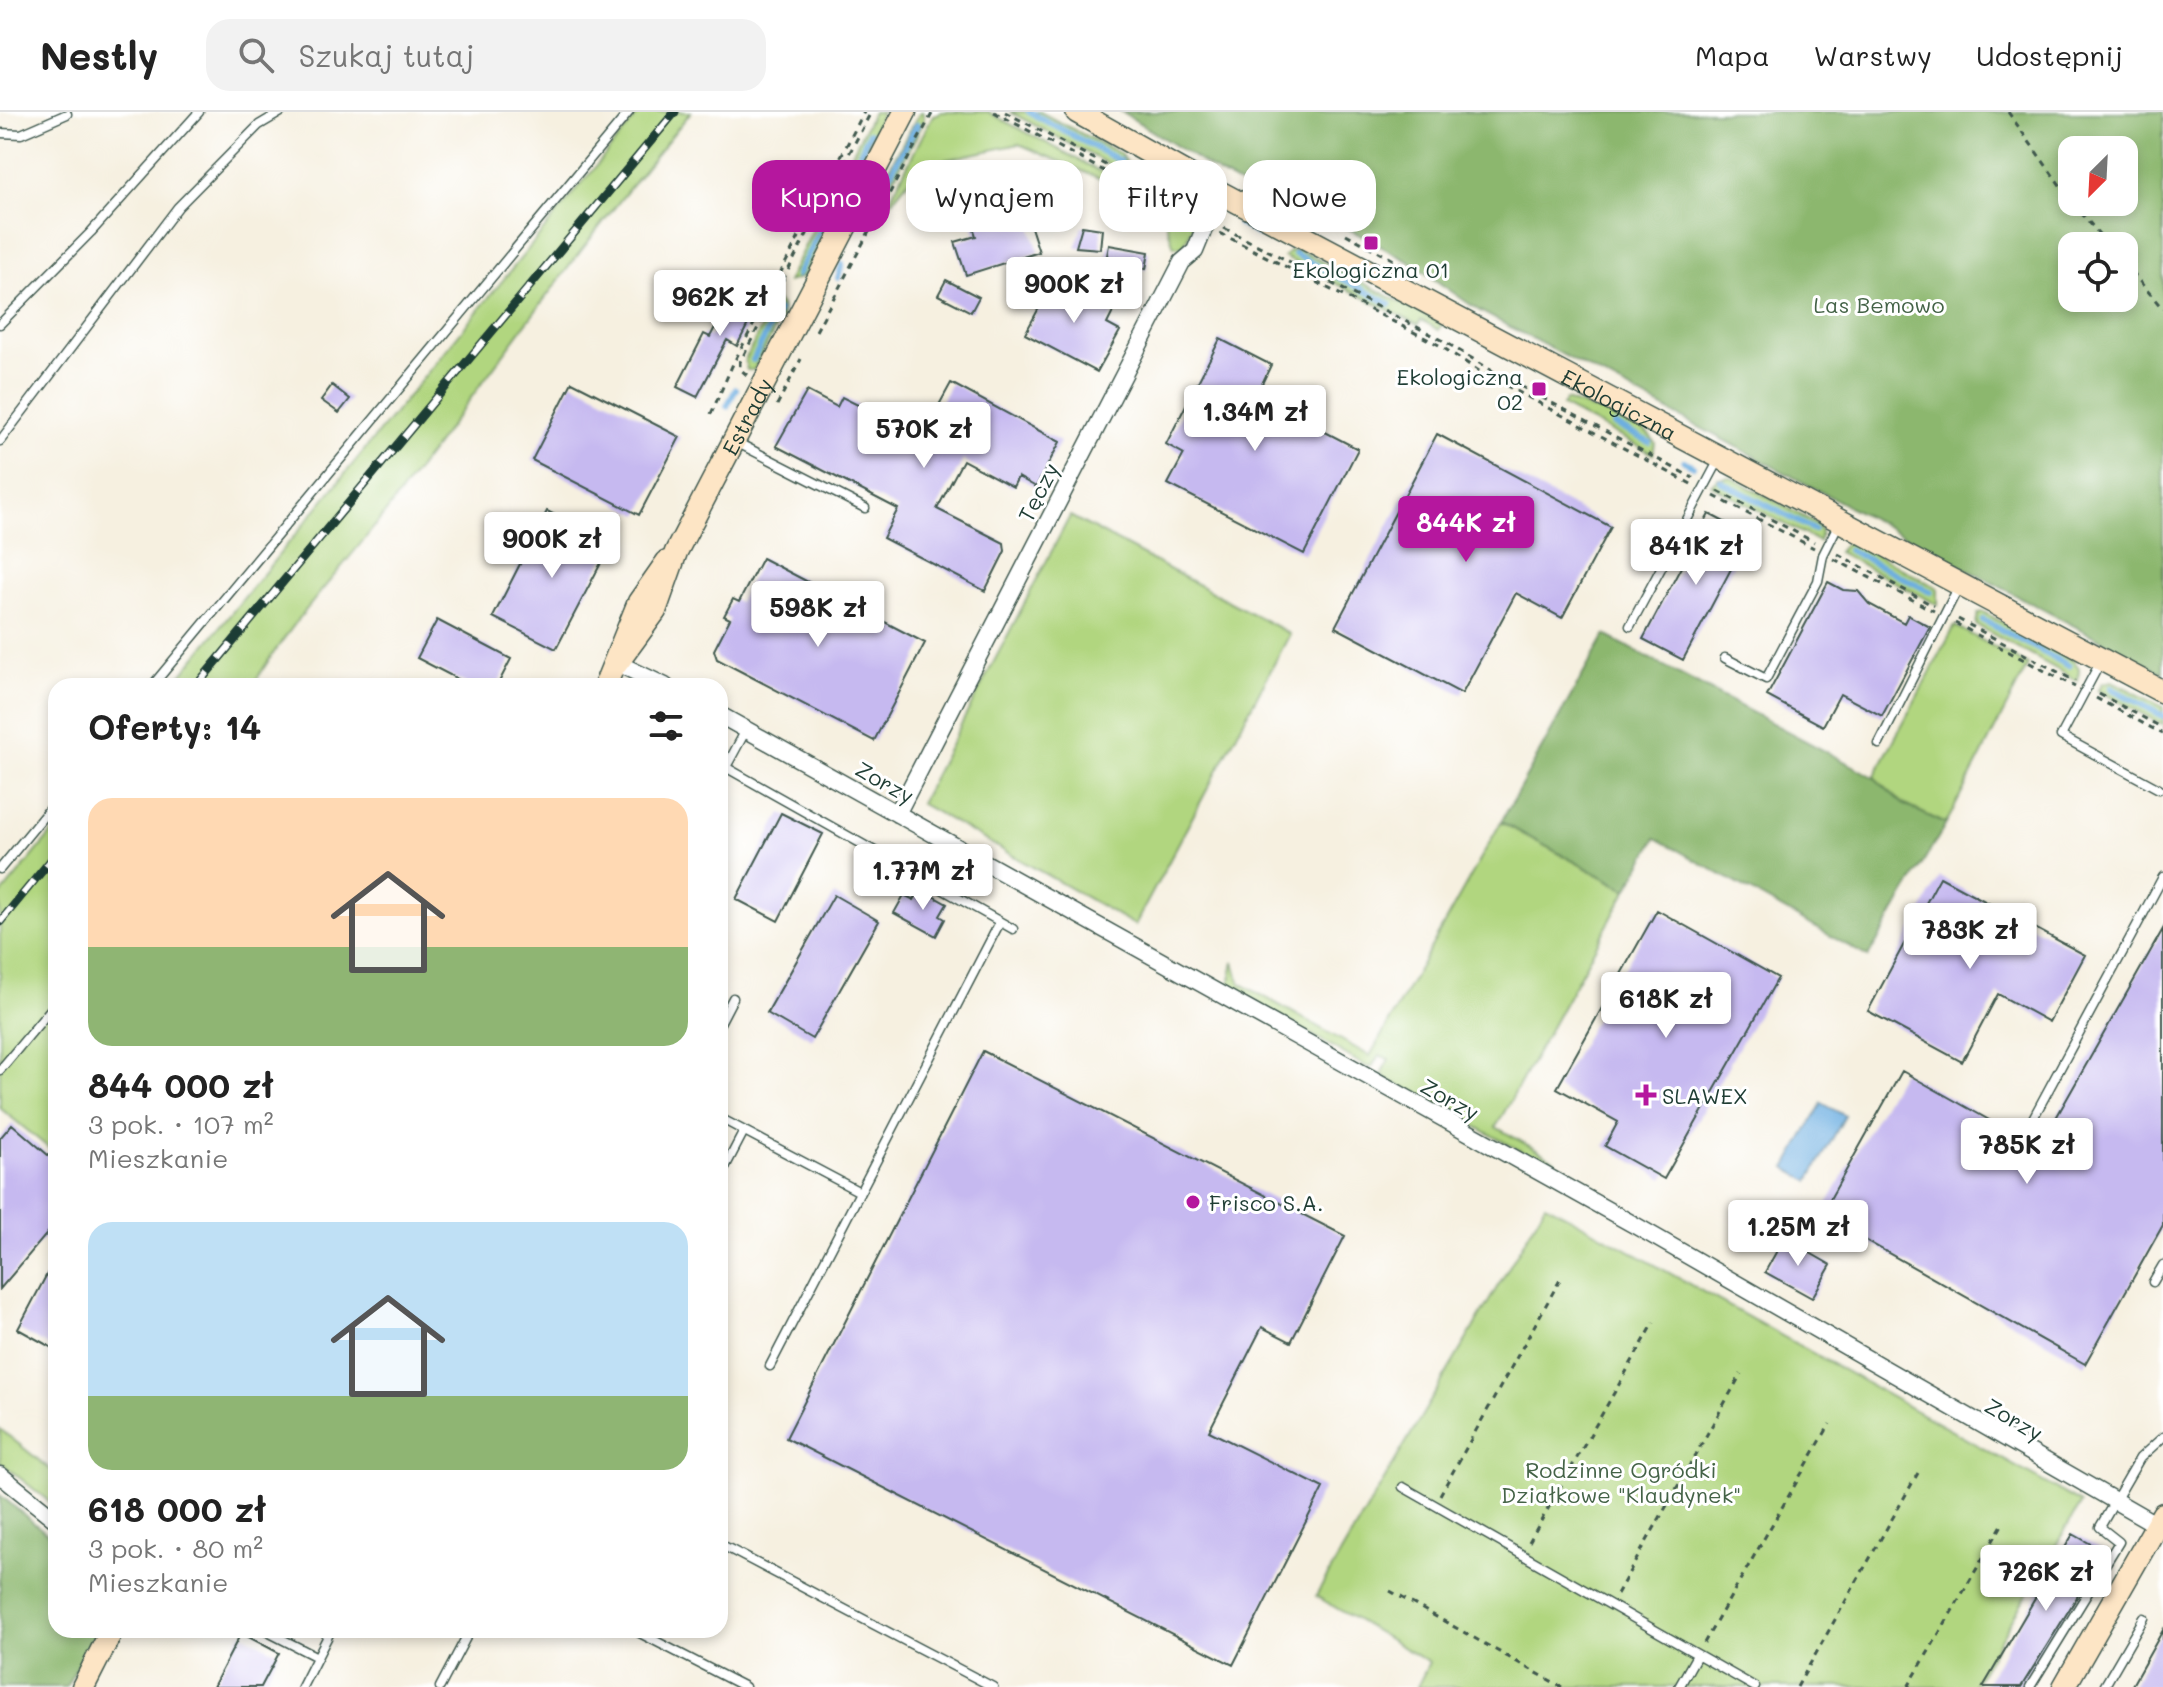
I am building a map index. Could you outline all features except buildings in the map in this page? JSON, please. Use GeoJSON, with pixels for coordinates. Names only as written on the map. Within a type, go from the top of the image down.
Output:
{"type":"FeatureCollection","features":[{"type":"Feature","properties":{"kind":"street","name":"Estrady"},"geometry":{"type":"LineString","coordinates":[[609,678],[655,611],[676,552],[905,112]]}},
{"type":"Feature","properties":{"kind":"street","name":"Ekologiczna"},"geometry":{"type":"LineString","coordinates":[[1077,112],[1162,160]]}},
{"type":"Feature","properties":{"kind":"street","name":"Ekologiczna"},"geometry":{"type":"LineString","coordinates":[[1227,196],[2163,692]]}},
{"type":"Feature","properties":{"kind":"street","name":"Tęczy"},"geometry":{"type":"LineString","coordinates":[[897,814],[1182,262],[1195,251],[1204,232]]}},
{"type":"Feature","properties":{"kind":"street"},"geometry":{"type":"LineString","coordinates":[[617,663],[648,678]]}},
{"type":"Feature","properties":{"kind":"street","name":"Zorzy"},"geometry":{"type":"LineString","coordinates":[[728,720],[1638,1227],[2115,1502],[2158,1531]]}},
{"type":"Feature","properties":{"kind":"street"},"geometry":{"type":"LineString","coordinates":[[0,1475],[48,1514]]}},
{"type":"Feature","properties":{"kind":"street"},"geometry":{"type":"LineString","coordinates":[[2068,1686],[2158,1531]]}},
{"type":"Feature","properties":{"kind":"street"},"geometry":{"type":"LineString","coordinates":[[83,1687],[108,1638]]}},
{"type":"Feature","properties":{"kind":"lane"},"geometry":{"type":"LineString","coordinates":[[0,324],[91,232],[199,112]]}},
{"type":"Feature","properties":{"kind":"lane"},"geometry":{"type":"LineString","coordinates":[[0,441],[178,207],[273,112]]}},
{"type":"Feature","properties":{"kind":"lane"},"geometry":{"type":"LineString","coordinates":[[259,125],[281,112]]}},
{"type":"Feature","properties":{"kind":"lane"},"geometry":{"type":"LineString","coordinates":[[159,678],[629,112]]}},
{"type":"Feature","properties":{"kind":"lane"},"geometry":{"type":"LineString","coordinates":[[0,133],[21,134],[69,113]]}},
{"type":"Feature","properties":{"kind":"lane"},"geometry":{"type":"LineString","coordinates":[[734,441],[865,508]]}},
{"type":"Feature","properties":{"kind":"lane"},"geometry":{"type":"LineString","coordinates":[[1630,626],[1720,457]]}},
{"type":"Feature","properties":{"kind":"lane"},"geometry":{"type":"LineString","coordinates":[[1725,658],[1766,679],[1818,581],[1825,551],[1840,520]]}},
{"type":"Feature","properties":{"kind":"lane"},"geometry":{"type":"LineString","coordinates":[[1879,744],[1959,585]]}},
{"type":"Feature","properties":{"kind":"lane"},"geometry":{"type":"LineString","coordinates":[[2102,660],[2061,736],[2159,789]]}},
{"type":"Feature","properties":{"kind":"lane"},"geometry":{"type":"LineString","coordinates":[[728,757],[746,730]]}},
{"type":"Feature","properties":{"kind":"lane"},"geometry":{"type":"LineString","coordinates":[[728,768],[1013,929]]}},
{"type":"Feature","properties":{"kind":"lane"},"geometry":{"type":"LineString","coordinates":[[0,869],[48,811]]}},
{"type":"Feature","properties":{"kind":"lane"},"geometry":{"type":"LineString","coordinates":[[2030,1124],[2162,880]]}},
{"type":"Feature","properties":{"kind":"lane"},"geometry":{"type":"LineString","coordinates":[[770,1366],[1000,922]]}},
{"type":"Feature","properties":{"kind":"lane"},"geometry":{"type":"LineString","coordinates":[[728,1008],[733,998]]}},
{"type":"Feature","properties":{"kind":"lane"},"geometry":{"type":"LineString","coordinates":[[0,1070],[48,1013]]}},
{"type":"Feature","properties":{"kind":"lane"},"geometry":{"type":"LineString","coordinates":[[728,1122],[860,1192]]}},
{"type":"Feature","properties":{"kind":"lane"},"geometry":{"type":"LineString","coordinates":[[728,1162],[744,1131]]}},
{"type":"Feature","properties":{"kind":"lane"},"geometry":{"type":"LineString","coordinates":[[2153,1282],[2163,1265]]}},
{"type":"Feature","properties":{"kind":"lane"},"geometry":{"type":"LineString","coordinates":[[2030,1687],[2119,1542],[2100,1527],[2140,1458],[2163,1437]]}},
{"type":"Feature","properties":{"kind":"lane"},"geometry":{"type":"LineString","coordinates":[[1403,1487],[1755,1687]]}},
{"type":"Feature","properties":{"kind":"lane"},"geometry":{"type":"LineString","coordinates":[[728,1548],[993,1687]]}},
{"type":"Feature","properties":{"kind":"lane"},"geometry":{"type":"LineString","coordinates":[[2104,1687],[2144,1618]]}},
{"type":"Feature","properties":{"kind":"lane"},"geometry":{"type":"LineString","coordinates":[[280,1638],[317,1657]]}},
{"type":"Feature","properties":{"kind":"lane"},"geometry":{"type":"LineString","coordinates":[[302,1687],[327,1638]]}},
{"type":"Feature","properties":{"kind":"lane"},"geometry":{"type":"LineString","coordinates":[[440,1687],[466,1638]]}},
{"type":"Feature","properties":{"kind":"lane"},"geometry":{"type":"LineString","coordinates":[[650,1638],[745,1687]]}},
{"type":"Feature","properties":{"kind":"lane"},"geometry":{"type":"LineString","coordinates":[[1679,1687],[1697,1655]]}},
{"type":"Feature","properties":{"kind":"path"},"geometry":{"type":"LineString","coordinates":[[711,414],[732,366],[864,112]]}},
{"type":"Feature","properties":{"kind":"path"},"geometry":{"type":"LineString","coordinates":[[765,384],[743,372],[740,362],[871,112]]}},
{"type":"Feature","properties":{"kind":"path"},"geometry":{"type":"LineString","coordinates":[[811,341],[933,112]]}},
{"type":"Feature","properties":{"kind":"path"},"geometry":{"type":"LineString","coordinates":[[1005,112],[1099,162]]}},
{"type":"Feature","properties":{"kind":"path"},"geometry":{"type":"LineString","coordinates":[[2008,112],[2058,182]]}},
{"type":"Feature","properties":{"kind":"path"},"geometry":{"type":"LineString","coordinates":[[2084,216],[2097,232]]}},
{"type":"Feature","properties":{"kind":"path"},"geometry":{"type":"LineString","coordinates":[[1227,229],[1356,299],[1442,340],[1556,408]]}},
{"type":"Feature","properties":{"kind":"path"},"geometry":{"type":"LineString","coordinates":[[2138,280],[2163,309]]}},
{"type":"Feature","properties":{"kind":"path"},"geometry":{"type":"LineString","coordinates":[[1444,336],[1481,356]]}},
{"type":"Feature","properties":{"kind":"path"},"geometry":{"type":"LineString","coordinates":[[1439,345],[2163,734]]}},
{"type":"Feature","properties":{"kind":"path"},"geometry":{"type":"LineString","coordinates":[[773,412],[803,354]]}},
{"type":"Feature","properties":{"kind":"path"},"geometry":{"type":"LineString","coordinates":[[1556,408],[1560,397]]}},
{"type":"Feature","properties":{"kind":"path"},"geometry":{"type":"LineString","coordinates":[[2086,690],[2163,728]]}},
{"type":"Feature","properties":{"kind":"path"},"geometry":{"type":"LineString","coordinates":[[1434,1505],[1561,1278]]}},
{"type":"Feature","properties":{"kind":"path"},"geometry":{"type":"LineString","coordinates":[[1521,1555],[1654,1323]]}},
{"type":"Feature","properties":{"kind":"path"},"geometry":{"type":"LineString","coordinates":[[1610,1605],[1741,1374]]}},
{"type":"Feature","properties":{"kind":"path"},"geometry":{"type":"LineString","coordinates":[[1697,1655],[1830,1424]]}},
{"type":"Feature","properties":{"kind":"path"},"geometry":{"type":"LineString","coordinates":[[1797,1687],[1918,1473]]}},
{"type":"Feature","properties":{"kind":"path"},"geometry":{"type":"LineString","coordinates":[[1908,1687],[2002,1525]]}},
{"type":"Feature","properties":{"kind":"path"},"geometry":{"type":"LineString","coordinates":[[1390,1591],[1562,1687]]}},
{"type":"Feature","properties":{"kind":"green space"},"geometry":{"type":"Polygon","coordinates":[[[640,112],[691,112],[575,258],[389,508],[299,618],[258,678],[179,678],[640,112]]]}},
{"type":"Feature","properties":{"kind":"green space"},"geometry":{"type":"Polygon","coordinates":[[[873,112],[882,112],[862,160],[849,160],[873,112]]]}},
{"type":"Feature","properties":{"kind":"green space"},"geometry":{"type":"Polygon","coordinates":[[[920,112],[923,112],[924,121],[890,186],[890,166],[920,112]]]}},
{"type":"Feature","properties":{"kind":"green space"},"geometry":{"type":"Polygon","coordinates":[[[942,112],[988,112],[1079,160],[1056,160],[1019,144],[944,160],[910,160],[933,115],[942,112]]]}},
{"type":"Feature","properties":{"kind":"green space"},"geometry":{"type":"Polygon","coordinates":[[[1010,112],[1040,112],[1119,153],[1125,160],[1101,160],[1010,112]]]}},
{"type":"Feature","properties":{"kind":"green space","name":"Las Bemowo"},"geometry":{"type":"Polygon","coordinates":[[[1122,112],[2163,112],[2163,673],[1478,310],[1408,261],[1355,232],[1376,232],[1376,160],[1243,160],[1243,186],[1227,178],[1227,160],[1198,160],[1122,112]]]}},
{"type":"Feature","properties":{"kind":"green space"},"geometry":{"type":"Polygon","coordinates":[[[1083,162],[1099,171],[1099,178],[1083,171],[1083,162]]]}},
{"type":"Feature","properties":{"kind":"green space"},"geometry":{"type":"Polygon","coordinates":[[[906,168],[906,184],[890,204],[906,168]]]}},
{"type":"Feature","properties":{"kind":"green space"},"geometry":{"type":"Polygon","coordinates":[[[812,232],[826,232],[803,277],[787,282],[812,232]]]}},
{"type":"Feature","properties":{"kind":"green space"},"geometry":{"type":"Polygon","coordinates":[[[1169,232],[1190,232],[1183,246],[1174,247],[1169,232]]]}},
{"type":"Feature","properties":{"kind":"green space"},"geometry":{"type":"Polygon","coordinates":[[[1291,250],[1300,250],[1442,324],[1439,330],[1421,320],[1418,325],[1284,257],[1291,250]]]}},
{"type":"Feature","properties":{"kind":"green space"},"geometry":{"type":"Polygon","coordinates":[[[776,300],[781,306],[782,315],[754,370],[747,370],[745,360],[776,300]]]}},
{"type":"Feature","properties":{"kind":"green space"},"geometry":{"type":"Polygon","coordinates":[[[1566,400],[1638,426],[1655,443],[1653,454],[1562,406],[1566,400]]]}},
{"type":"Feature","properties":{"kind":"green space"},"geometry":{"type":"Polygon","coordinates":[[[1730,477],[1817,524],[1821,532],[1819,542],[1711,485],[1718,478],[1730,477]]]}},
{"type":"Feature","properties":{"kind":"green space"},"geometry":{"type":"Polygon","coordinates":[[[1070,516],[1290,634],[1135,925],[920,803],[1070,516]]]}},
{"type":"Feature","properties":{"kind":"green space"},"geometry":{"type":"Polygon","coordinates":[[[1853,542],[1938,588],[1938,605],[1838,552],[1845,544],[1853,542]]]}},
{"type":"Feature","properties":{"kind":"green space"},"geometry":{"type":"Polygon","coordinates":[[[1983,612],[2073,660],[2079,668],[2078,681],[1976,625],[1978,613],[1983,612]]]}},
{"type":"Feature","properties":{"kind":"green space"},"geometry":{"type":"Polygon","coordinates":[[[1955,626],[2028,665],[1946,824],[1903,804],[1874,777],[1955,626]]]}},
{"type":"Feature","properties":{"kind":"green space"},"geometry":{"type":"Polygon","coordinates":[[[1605,635],[1874,777],[1903,804],[1946,824],[1868,957],[1656,838],[1627,890],[1501,822],[1605,635]]]}},
{"type":"Feature","properties":{"kind":"green space"},"geometry":{"type":"Polygon","coordinates":[[[2112,681],[2163,707],[2163,725],[2098,690],[2103,683],[2112,681]]]}},
{"type":"Feature","properties":{"kind":"green space"},"geometry":{"type":"Polygon","coordinates":[[[1501,822],[1627,890],[1496,1127],[1554,1160],[1545,1164],[1385,1078],[1382,1072],[1389,1059],[1379,1055],[1372,1067],[1367,1067],[1229,986],[1234,962],[1240,983],[1370,1056],[1501,822]]]}},
{"type":"Feature","properties":{"kind":"green space"},"geometry":{"type":"Polygon","coordinates":[[[48,838],[48,1147],[0,1108],[0,896],[48,838]]]}},
{"type":"Feature","properties":{"kind":"green space","name":"Rodzinne Ogródki Działkowe \"Klaudynek\""},"geometry":{"type":"Polygon","coordinates":[[[1546,1204],[2081,1503],[1972,1687],[1417,1687],[1429,1663],[1316,1596],[1546,1204]]]}},
{"type":"Feature","properties":{"kind":"green space"},"geometry":{"type":"Polygon","coordinates":[[[0,1429],[48,1468],[48,1501],[0,1462],[0,1429]]]}},
{"type":"Feature","properties":{"kind":"green space"},"geometry":{"type":"Polygon","coordinates":[[[0,1495],[48,1534],[48,1638],[93,1638],[66,1687],[0,1687],[0,1495]]]}},
{"type":"Feature","properties":{"kind":"water"},"geometry":{"type":"Polygon","coordinates":[[[1822,1103],[1845,1116],[1809,1181],[1786,1168],[1822,1103]]]}},
{"type":"Feature","properties":{"kind":"waterway"},"geometry":{"type":"LineString","coordinates":[[1029,112],[1118,160]]}},
{"type":"Feature","properties":{"kind":"waterway"},"geometry":{"type":"LineString","coordinates":[[890,174],[917,125]]}},
{"type":"Feature","properties":{"kind":"waterway"},"geometry":{"type":"LineString","coordinates":[[857,160],[869,133]]}},
{"type":"Feature","properties":{"kind":"waterway"},"geometry":{"type":"LineString","coordinates":[[1239,224],[1257,234]]}},
{"type":"Feature","properties":{"kind":"waterway"},"geometry":{"type":"LineString","coordinates":[[797,275],[819,232]]}},
{"type":"Feature","properties":{"kind":"waterway"},"geometry":{"type":"LineString","coordinates":[[1295,254],[1390,304]]}},
{"type":"Feature","properties":{"kind":"waterway"},"geometry":{"type":"LineString","coordinates":[[838,278],[842,264]]}},
{"type":"Feature","properties":{"kind":"waterway"},"geometry":{"type":"LineString","coordinates":[[753,360],[778,311]]}},
{"type":"Feature","properties":{"kind":"waterway"},"geometry":{"type":"LineString","coordinates":[[727,406],[736,389]]}},
{"type":"Feature","properties":{"kind":"waterway"},"geometry":{"type":"LineString","coordinates":[[1614,425],[1649,442]]}},
{"type":"Feature","properties":{"kind":"waterway"},"geometry":{"type":"LineString","coordinates":[[1684,461],[1693,466]]}},
{"type":"Feature","properties":{"kind":"waterway"},"geometry":{"type":"LineString","coordinates":[[1720,481],[1814,530]]}},
{"type":"Feature","properties":{"kind":"waterway"},"geometry":{"type":"LineString","coordinates":[[1849,550],[1931,592]]}},
{"type":"Feature","properties":{"kind":"waterway"},"geometry":{"type":"LineString","coordinates":[[1983,620],[2069,666]]}},
{"type":"Feature","properties":{"kind":"waterway"},"geometry":{"type":"LineString","coordinates":[[2111,688],[2163,716]]}},
{"type":"Feature","properties":{"kind":"railway"},"geometry":{"type":"LineString","coordinates":[[203,678],[675,112]]}},
{"type":"Feature","properties":{"kind":"railway"},"geometry":{"type":"LineString","coordinates":[[0,922],[48,864]]}},
{"type":"Feature","properties":{"kind":"place","name":"Ekologiczna 01"},"geometry":{"type":"Point","coordinates":[1371,243]}},
{"type":"Feature","properties":{"kind":"place","name":"Ekologiczna 02"},"geometry":{"type":"Point","coordinates":[1539,389]}},
{"type":"Feature","properties":{"kind":"place","name":"SLAWEX"},"geometry":{"type":"Point","coordinates":[1646,1095]}},
{"type":"Feature","properties":{"kind":"place","name":"Frisco S.A."},"geometry":{"type":"Point","coordinates":[1193,1202]}}]}
